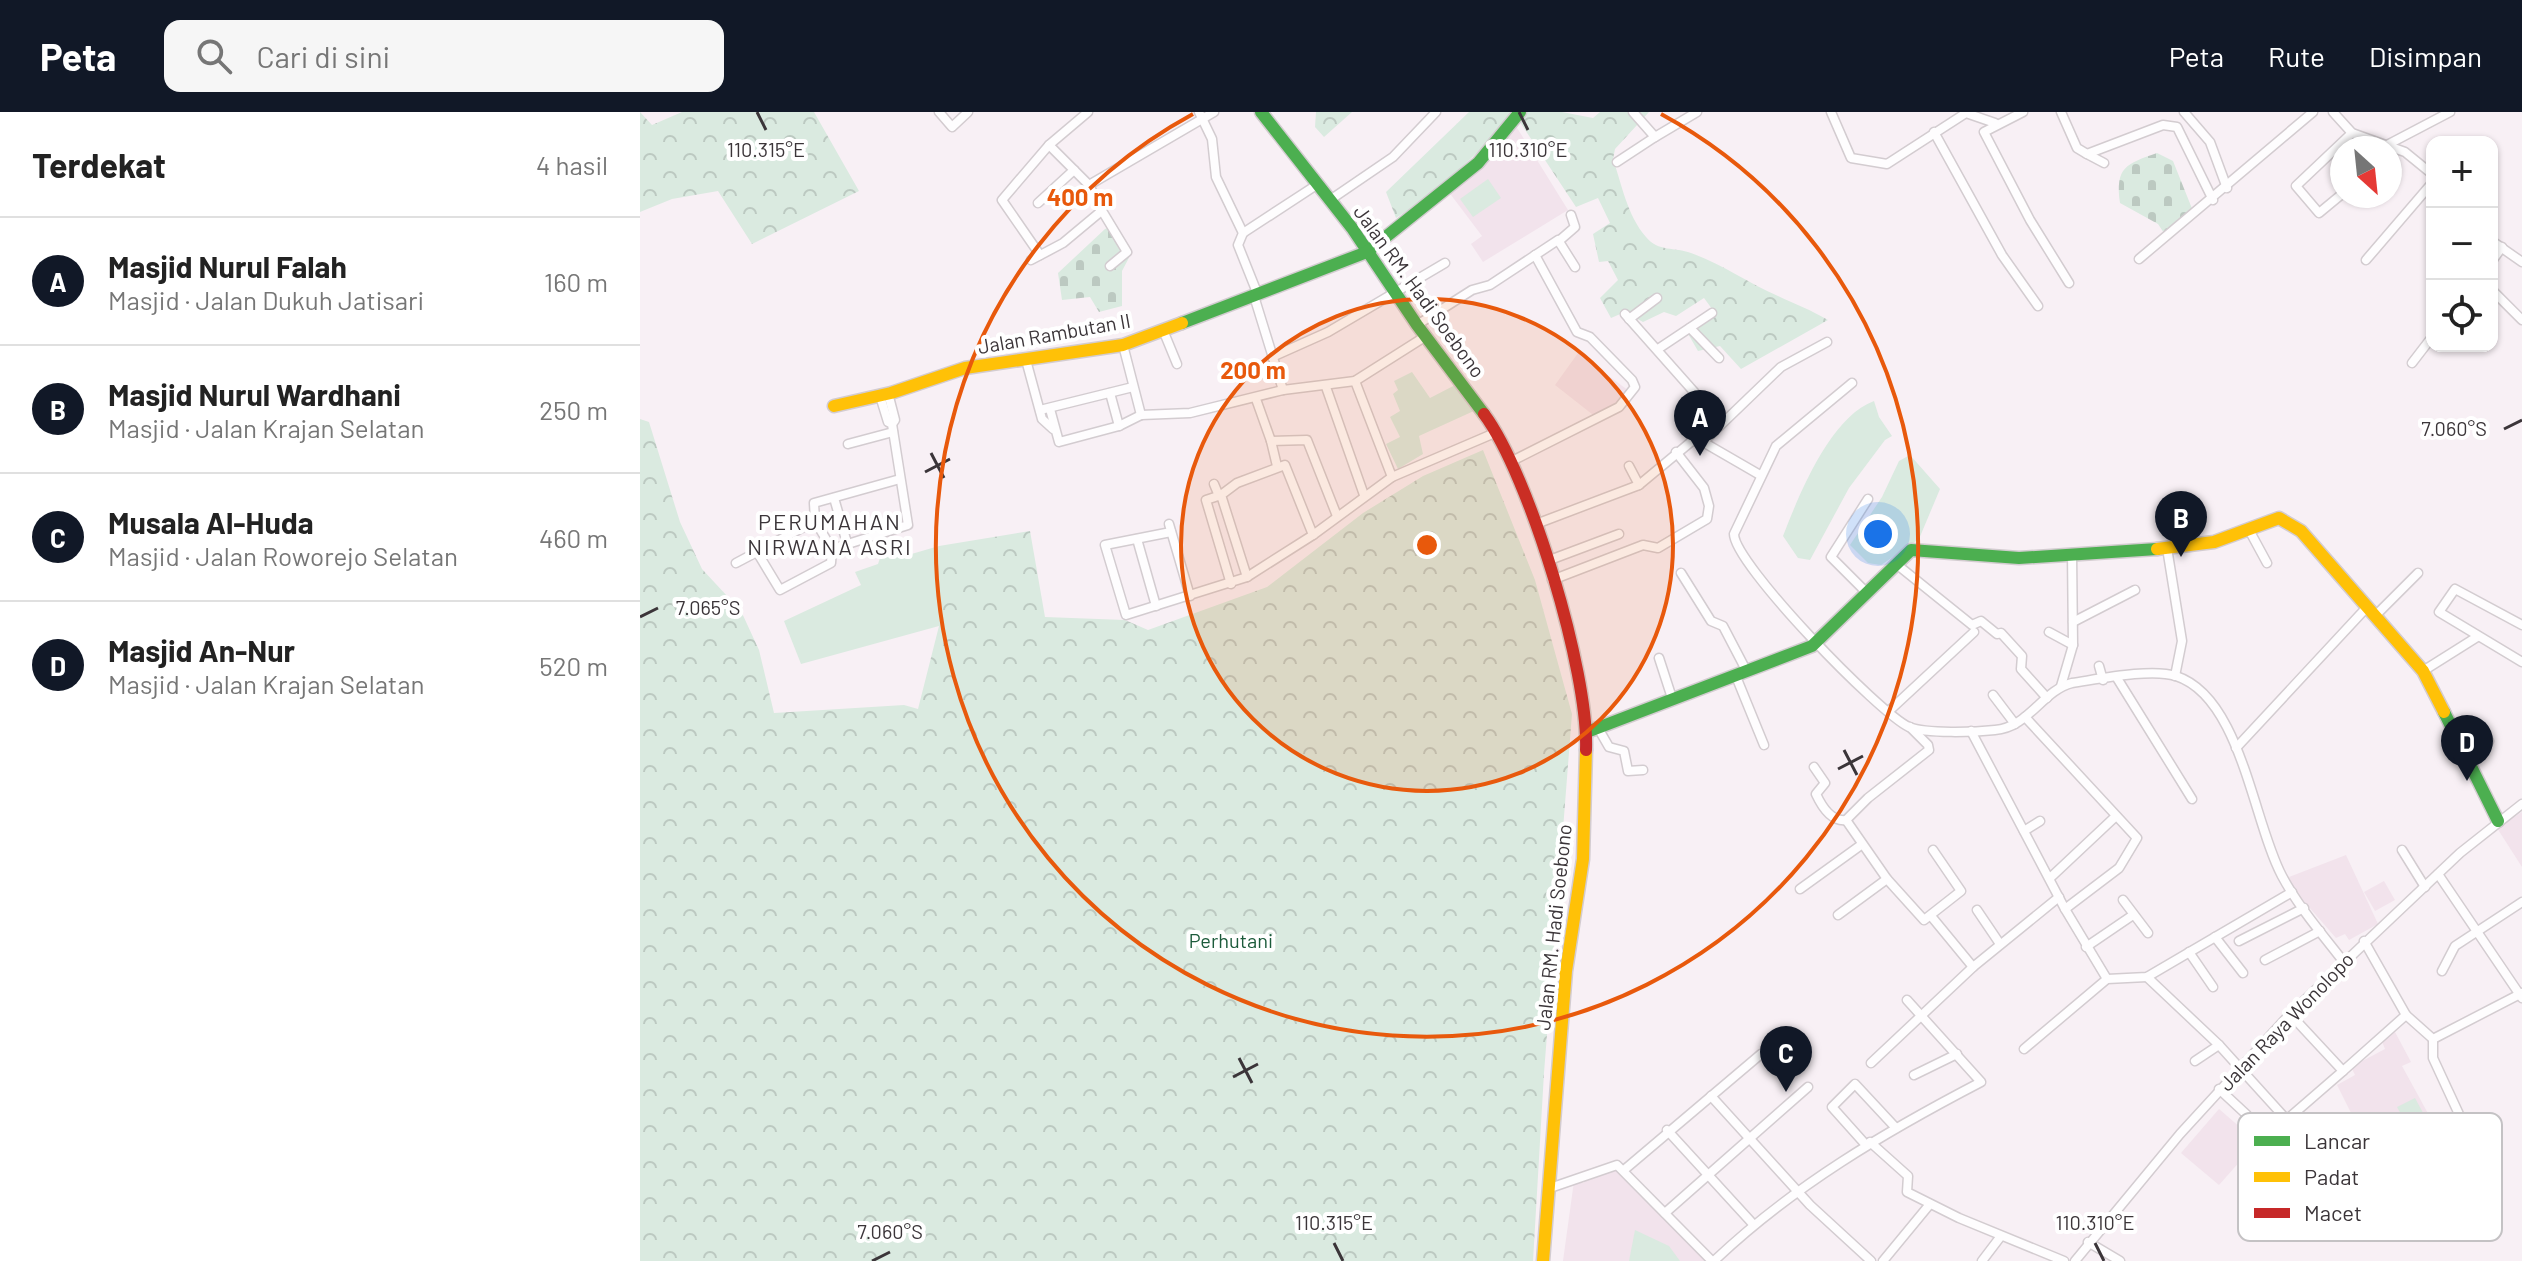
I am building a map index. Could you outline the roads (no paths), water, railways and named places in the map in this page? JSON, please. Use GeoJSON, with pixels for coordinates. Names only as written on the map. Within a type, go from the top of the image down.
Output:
{"type":"FeatureCollection","features":[{"type":"Feature","properties":{"kind":"street"},"geometry":{"type":"LineString","coordinates":[[939,112],[952,127],[968,112]]}},
{"type":"Feature","properties":{"kind":"street"},"geometry":{"type":"LineString","coordinates":[[1040,255],[1002,200],[1049,145],[1087,112]]}},
{"type":"Feature","properties":{"kind":"street"},"geometry":{"type":"LineString","coordinates":[[1089,185],[1202,115],[1214,112]]}},
{"type":"Feature","properties":{"kind":"street","name":"Jalan RM. Hadi Soebono"},"geometry":{"type":"LineString","coordinates":[[1261,112],[1330,200],[1417,325],[1497,432],[1536,524],[1575,660],[1592,730],[1583,859],[1566,971],[1543,1261]]}},
{"type":"Feature","properties":{"kind":"street"},"geometry":{"type":"LineString","coordinates":[[1330,200],[1393,157],[1436,112]]}},
{"type":"Feature","properties":{"kind":"street","name":"Jalan Rambutan II"},"geometry":{"type":"LineString","coordinates":[[834,406],[884,394],[951,372],[1123,345],[1367,252],[1478,163],[1520,112]]}},
{"type":"Feature","properties":{"kind":"street"},"geometry":{"type":"LineString","coordinates":[[1633,112],[1655,137]]}},
{"type":"Feature","properties":{"kind":"street"},"geometry":{"type":"LineString","coordinates":[[1617,162],[1697,112]]}},
{"type":"Feature","properties":{"kind":"street"},"geometry":{"type":"LineString","coordinates":[[1831,112],[1855,160],[1889,164],[1968,112],[1995,123]]}},
{"type":"Feature","properties":{"kind":"street"},"geometry":{"type":"LineString","coordinates":[[2023,112],[1995,123],[1984,132],[1998,164],[2069,283]]}},
{"type":"Feature","properties":{"kind":"street"},"geometry":{"type":"LineString","coordinates":[[2061,112],[2077,148],[2104,163]]}},
{"type":"Feature","properties":{"kind":"street"},"geometry":{"type":"LineString","coordinates":[[2184,112],[2210,142],[2227,188]]}},
{"type":"Feature","properties":{"kind":"street"},"geometry":{"type":"LineString","coordinates":[[2139,259],[2213,200],[2313,112]]}},
{"type":"Feature","properties":{"kind":"street"},"geometry":{"type":"LineString","coordinates":[[2333,112],[2352,133],[2361,136]]}},
{"type":"Feature","properties":{"kind":"street"},"geometry":{"type":"LineString","coordinates":[[2402,137],[2450,112]]}},
{"type":"Feature","properties":{"kind":"street"},"geometry":{"type":"LineString","coordinates":[[1202,115],[1212,139],[1216,177],[1243,233]]}},
{"type":"Feature","properties":{"kind":"street"},"geometry":{"type":"LineString","coordinates":[[2087,154],[2163,125],[2172,125],[2181,133],[2213,200]]}},
{"type":"Feature","properties":{"kind":"street"},"geometry":{"type":"LineString","coordinates":[[1934,132],[1989,233],[2038,306]]}},
{"type":"Feature","properties":{"kind":"street"},"geometry":{"type":"LineString","coordinates":[[2349,136],[2352,133]]}},
{"type":"Feature","properties":{"kind":"street"},"geometry":{"type":"LineString","coordinates":[[1049,145],[1089,185],[1127,252],[1126,256],[1110,266]]}},
{"type":"Feature","properties":{"kind":"street"},"geometry":{"type":"LineString","coordinates":[[2402,152],[2418,159],[2426,168]]}},
{"type":"Feature","properties":{"kind":"street"},"geometry":{"type":"LineString","coordinates":[[2330,154],[2296,186],[2319,213],[2330,204]]}},
{"type":"Feature","properties":{"kind":"street"},"geometry":{"type":"LineString","coordinates":[[1038,203],[1074,170]]}},
{"type":"Feature","properties":{"kind":"street"},"geometry":{"type":"LineString","coordinates":[[1283,390],[1238,245],[1243,233],[1318,184]]}},
{"type":"Feature","properties":{"kind":"street"},"geometry":{"type":"LineString","coordinates":[[2366,260],[2426,190]]}},
{"type":"Feature","properties":{"kind":"street"},"geometry":{"type":"LineString","coordinates":[[1031,260],[1063,243],[1101,209]]}},
{"type":"Feature","properties":{"kind":"street"},"geometry":{"type":"LineString","coordinates":[[1417,325],[1472,290],[1490,285],[1560,241],[1575,229],[1571,215]]}},
{"type":"Feature","properties":{"kind":"street"},"geometry":{"type":"LineString","coordinates":[[1560,241],[1575,267]]}},
{"type":"Feature","properties":{"kind":"street"},"geometry":{"type":"LineString","coordinates":[[2498,245],[2520,257]]}},
{"type":"Feature","properties":{"kind":"street"},"geometry":{"type":"LineString","coordinates":[[2498,253],[2502,247]]}},
{"type":"Feature","properties":{"kind":"street"},"geometry":{"type":"LineString","coordinates":[[1510,462],[1619,407],[1635,387],[1632,380],[1590,337],[1577,332],[1535,255]]}},
{"type":"Feature","properties":{"kind":"street"},"geometry":{"type":"LineString","coordinates":[[1272,357],[1395,294],[1445,263]]}},
{"type":"Feature","properties":{"kind":"street"},"geometry":{"type":"LineString","coordinates":[[2498,296],[2522,320]]}},
{"type":"Feature","properties":{"kind":"street"},"geometry":{"type":"LineString","coordinates":[[1657,298],[1627,316],[1695,393],[1688,406],[1692,441]]}},
{"type":"Feature","properties":{"kind":"street"},"geometry":{"type":"LineString","coordinates":[[1658,349],[1712,313]]}},
{"type":"Feature","properties":{"kind":"street"},"geometry":{"type":"LineString","coordinates":[[1690,328],[1719,358]]}},
{"type":"Feature","properties":{"kind":"street"},"geometry":{"type":"LineString","coordinates":[[1163,330],[1177,364]]}},
{"type":"Feature","properties":{"kind":"street"},"geometry":{"type":"LineString","coordinates":[[1026,360],[1059,442],[1119,426],[1141,415],[1190,413],[1283,390],[1355,381],[1426,336]]}},
{"type":"Feature","properties":{"kind":"street"},"geometry":{"type":"LineString","coordinates":[[1703,442],[1781,367],[1827,342]]}},
{"type":"Feature","properties":{"kind":"street"},"geometry":{"type":"LineString","coordinates":[[1123,345],[1141,415]]}},
{"type":"Feature","properties":{"kind":"street"},"geometry":{"type":"LineString","coordinates":[[2412,363],[2426,345]]}},
{"type":"Feature","properties":{"kind":"street"},"geometry":{"type":"LineString","coordinates":[[1355,381],[1392,477]]}},
{"type":"Feature","properties":{"kind":"street"},"geometry":{"type":"LineString","coordinates":[[1846,820],[1868,798],[1929,750],[1928,745],[1756,578],[1733,539],[1760,475],[1781,441],[1852,383]]}},
{"type":"Feature","properties":{"kind":"street"},"geometry":{"type":"LineString","coordinates":[[1045,410],[1133,387]]}},
{"type":"Feature","properties":{"kind":"street"},"geometry":{"type":"LineString","coordinates":[[1326,387],[1364,495]]}},
{"type":"Feature","properties":{"kind":"street"},"geometry":{"type":"LineString","coordinates":[[1110,393],[1119,426]]}},
{"type":"Feature","properties":{"kind":"street"},"geometry":{"type":"LineString","coordinates":[[832,549],[902,529],[909,522],[884,394]]}},
{"type":"Feature","properties":{"kind":"street"},"geometry":{"type":"LineString","coordinates":[[1256,399],[1277,466]]}},
{"type":"Feature","properties":{"kind":"street"},"geometry":{"type":"LineString","coordinates":[[848,444],[892,428]]}},
{"type":"Feature","properties":{"kind":"street"},"geometry":{"type":"LineString","coordinates":[[1190,596],[1170,528],[1105,545],[1124,613],[1129,615],[1231,584],[1247,577],[1313,535],[1392,477],[1497,432]]}},
{"type":"Feature","properties":{"kind":"street"},"geometry":{"type":"LineString","coordinates":[[1271,441],[1307,440],[1337,516]]}},
{"type":"Feature","properties":{"kind":"street"},"geometry":{"type":"LineString","coordinates":[[1536,524],[1639,485],[1692,441],[1703,442],[1760,475]]}},
{"type":"Feature","properties":{"kind":"street"},"geometry":{"type":"LineString","coordinates":[[1552,580],[1643,545],[1658,548],[1705,522],[1709,511],[1704,488],[1676,452]]}},
{"type":"Feature","properties":{"kind":"street"},"geometry":{"type":"LineString","coordinates":[[1231,584],[1206,500],[1277,466],[1288,467],[1313,535]]}},
{"type":"Feature","properties":{"kind":"street"},"geometry":{"type":"LineString","coordinates":[[1629,466],[1639,485]]}},
{"type":"Feature","properties":{"kind":"street"},"geometry":{"type":"LineString","coordinates":[[757,552],[775,588],[780,590],[831,563],[832,549],[815,521],[813,504],[900,479]]}},
{"type":"Feature","properties":{"kind":"street"},"geometry":{"type":"LineString","coordinates":[[1214,484],[1247,577]]}},
{"type":"Feature","properties":{"kind":"street"},"geometry":{"type":"LineString","coordinates":[[834,498],[847,543]]}},
{"type":"Feature","properties":{"kind":"street"},"geometry":{"type":"LineString","coordinates":[[1867,593],[1831,557],[1868,499]]}},
{"type":"Feature","properties":{"kind":"street"},"geometry":{"type":"LineString","coordinates":[[1643,770],[1628,771],[1624,751],[1609,747],[1592,730],[1818,641],[1895,563],[1918,549],[2019,558],[2167,548],[2214,542],[2275,518],[2292,524],[2372,610],[2423,671],[2498,821]]}},
{"type":"Feature","properties":{"kind":"street"},"geometry":{"type":"LineString","coordinates":[[736,563],[815,521]]}},
{"type":"Feature","properties":{"kind":"street"},"geometry":{"type":"LineString","coordinates":[[2248,528],[2267,563]]}},
{"type":"Feature","properties":{"kind":"street"},"geometry":{"type":"LineString","coordinates":[[1547,561],[1619,534]]}},
{"type":"Feature","properties":{"kind":"street"},"geometry":{"type":"LineString","coordinates":[[1137,539],[1156,606]]}},
{"type":"Feature","properties":{"kind":"street"},"geometry":{"type":"LineString","coordinates":[[2167,548],[2182,641],[2175,676]]}},
{"type":"Feature","properties":{"kind":"street"},"geometry":{"type":"LineString","coordinates":[[2061,686],[2073,645],[2072,553]]}},
{"type":"Feature","properties":{"kind":"street"},"geometry":{"type":"LineString","coordinates":[[1895,563],[1972,625],[1981,621],[1998,635],[2001,633],[2022,656],[2021,669],[2047,698]]}},
{"type":"Feature","properties":{"kind":"street"},"geometry":{"type":"LineString","coordinates":[[1681,573],[1711,621],[1723,626],[1764,745]]}},
{"type":"Feature","properties":{"kind":"street"},"geometry":{"type":"LineString","coordinates":[[2236,748],[2372,610],[2418,573]]}},
{"type":"Feature","properties":{"kind":"street"},"geometry":{"type":"LineString","coordinates":[[2073,622],[2135,590]]}},
{"type":"Feature","properties":{"kind":"street"},"geometry":{"type":"LineString","coordinates":[[2522,625],[2452,590],[2439,614],[2522,662]]}},
{"type":"Feature","properties":{"kind":"street"},"geometry":{"type":"LineString","coordinates":[[1890,710],[1974,632]]}},
{"type":"Feature","properties":{"kind":"street"},"geometry":{"type":"LineString","coordinates":[[2049,632],[2073,645]]}},
{"type":"Feature","properties":{"kind":"street"},"geometry":{"type":"LineString","coordinates":[[2423,671],[2477,637]]}},
{"type":"Feature","properties":{"kind":"street"},"geometry":{"type":"LineString","coordinates":[[1659,658],[1672,698]]}},
{"type":"Feature","properties":{"kind":"street"},"geometry":{"type":"LineString","coordinates":[[2099,666],[2103,680]]}},
{"type":"Feature","properties":{"kind":"street"},"geometry":{"type":"LineString","coordinates":[[1909,727],[2001,730],[2025,717],[2061,686],[2149,673],[2175,676],[2200,688],[2210,700],[2236,748],[2268,843],[2292,892],[2343,961]]}},
{"type":"Feature","properties":{"kind":"street"},"geometry":{"type":"LineString","coordinates":[[2117,678],[2192,799]]}},
{"type":"Feature","properties":{"kind":"street"},"geometry":{"type":"LineString","coordinates":[[1993,695],[2015,724]]}},
{"type":"Feature","properties":{"kind":"street"},"geometry":{"type":"LineString","coordinates":[[2025,717],[2137,837],[2119,868],[2065,909]]}},
{"type":"Feature","properties":{"kind":"street"},"geometry":{"type":"LineString","coordinates":[[1971,731],[2065,909],[2107,979]]}},
{"type":"Feature","properties":{"kind":"street"},"geometry":{"type":"LineString","coordinates":[[2466,753],[2489,741]]}},
{"type":"Feature","properties":{"kind":"street"},"geometry":{"type":"LineString","coordinates":[[1814,767],[1825,783],[1816,794],[1821,804],[1833,818],[1846,820]]}},
{"type":"Feature","properties":{"kind":"street","name":"Jalan Raya Wonolopo"},"geometry":{"type":"LineString","coordinates":[[2075,1261],[2219,1089],[2290,1014],[2438,874],[2522,804]]}},
{"type":"Feature","properties":{"kind":"street"},"geometry":{"type":"LineString","coordinates":[[2050,878],[2116,816]]}},
{"type":"Feature","properties":{"kind":"street"},"geometry":{"type":"LineString","coordinates":[[1846,820],[1861,845],[1922,920],[1931,916],[1961,889],[1933,850]]}},
{"type":"Feature","properties":{"kind":"street"},"geometry":{"type":"LineString","coordinates":[[2024,831],[2040,821]]}},
{"type":"Feature","properties":{"kind":"street"},"geometry":{"type":"LineString","coordinates":[[1800,889],[1861,845]]}},
{"type":"Feature","properties":{"kind":"street"},"geometry":{"type":"LineString","coordinates":[[2402,850],[2425,887]]}},
{"type":"Feature","properties":{"kind":"street"},"geometry":{"type":"LineString","coordinates":[[2433,1039],[2521,995],[2438,874]]}},
{"type":"Feature","properties":{"kind":"street"},"geometry":{"type":"LineString","coordinates":[[1838,915],[1887,879]]}},
{"type":"Feature","properties":{"kind":"street"},"geometry":{"type":"LineString","coordinates":[[2024,1049],[2107,979],[2147,977],[2292,892]]}},
{"type":"Feature","properties":{"kind":"street"},"geometry":{"type":"LineString","coordinates":[[1871,1063],[1973,967],[2059,897]]}},
{"type":"Feature","properties":{"kind":"street"},"geometry":{"type":"LineString","coordinates":[[2123,900],[2148,933]]}},
{"type":"Feature","properties":{"kind":"street"},"geometry":{"type":"LineString","coordinates":[[2442,971],[2455,946],[2522,902]]}},
{"type":"Feature","properties":{"kind":"street"},"geometry":{"type":"LineString","coordinates":[[2239,941],[2304,908]]}},
{"type":"Feature","properties":{"kind":"street"},"geometry":{"type":"LineString","coordinates":[[1977,910],[2000,944]]}},
{"type":"Feature","properties":{"kind":"street"},"geometry":{"type":"LineString","coordinates":[[2086,947],[2133,915]]}},
{"type":"Feature","properties":{"kind":"street"},"geometry":{"type":"LineString","coordinates":[[1931,916],[1973,967]]}},
{"type":"Feature","properties":{"kind":"street"},"geometry":{"type":"LineString","coordinates":[[2265,960],[2320,931]]}},
{"type":"Feature","properties":{"kind":"street"},"geometry":{"type":"LineString","coordinates":[[2215,937],[2243,973]]}},
{"type":"Feature","properties":{"kind":"street"},"geometry":{"type":"LineString","coordinates":[[2364,941],[2406,1015],[2433,1039],[2433,1058],[2458,1113]]}},
{"type":"Feature","properties":{"kind":"street"},"geometry":{"type":"LineString","coordinates":[[2189,952],[2213,987]]}},
{"type":"Feature","properties":{"kind":"street"},"geometry":{"type":"LineString","coordinates":[[2147,977],[2219,1045],[2280,1113]]}},
{"type":"Feature","properties":{"kind":"street"},"geometry":{"type":"LineString","coordinates":[[1550,1188],[1613,1165],[1624,1170],[1713,1261],[1753,1224],[1797,1191],[1895,1127],[1981,1082],[1907,1000]]}},
{"type":"Feature","properties":{"kind":"street"},"geometry":{"type":"LineString","coordinates":[[2290,1014],[2343,1071]]}},
{"type":"Feature","properties":{"kind":"street"},"geometry":{"type":"LineString","coordinates":[[2295,1113],[2406,1015]]}},
{"type":"Feature","properties":{"kind":"street"},"geometry":{"type":"LineString","coordinates":[[2195,1061],[2219,1045]]}},
{"type":"Feature","properties":{"kind":"street"},"geometry":{"type":"LineString","coordinates":[[1624,1170],[1667,1130],[1761,1054]]}},
{"type":"Feature","properties":{"kind":"street"},"geometry":{"type":"LineString","coordinates":[[1914,1075],[1957,1054]]}},
{"type":"Feature","properties":{"kind":"street"},"geometry":{"type":"LineString","coordinates":[[1847,1076],[1895,1127]]}},
{"type":"Feature","properties":{"kind":"street"},"geometry":{"type":"LineString","coordinates":[[1855,1084],[1832,1107],[1868,1144],[1908,1176],[1905,1190],[2001,1236],[2064,1261]]}},
{"type":"Feature","properties":{"kind":"street"},"geometry":{"type":"LineString","coordinates":[[1665,1213],[1808,1087]]}},
{"type":"Feature","properties":{"kind":"street"},"geometry":{"type":"LineString","coordinates":[[2219,1089],[2245,1113]]}},
{"type":"Feature","properties":{"kind":"street"},"geometry":{"type":"LineString","coordinates":[[1711,1096],[1797,1191],[1871,1261]]}},
{"type":"Feature","properties":{"kind":"street"},"geometry":{"type":"LineString","coordinates":[[1667,1130],[1753,1224]]}},
{"type":"Feature","properties":{"kind":"street"},"geometry":{"type":"LineString","coordinates":[[1883,1261],[1930,1204]]}},
{"type":"Feature","properties":{"kind":"street"},"geometry":{"type":"LineString","coordinates":[[1982,1261],[2001,1236]]}},
{"type":"Feature","properties":{"kind":"street"},"geometry":{"type":"LineString","coordinates":[[2088,1242],[2120,1261]]}},
{"type":"Feature","properties":{"kind":"place","name":"Masjid Nurul Falah"},"geometry":{"type":"Point","coordinates":[1700,456]}},
{"type":"Feature","properties":{"kind":"place","name":"Masjid Nurul Wardhani"},"geometry":{"type":"Point","coordinates":[2181,557]}},
{"type":"Feature","properties":{"kind":"place","name":"Masjid An-Nur"},"geometry":{"type":"Point","coordinates":[2467,781]}},
{"type":"Feature","properties":{"kind":"place","name":"Musala Al-Huda"},"geometry":{"type":"Point","coordinates":[1786,1092]}},
{"type":"Feature","properties":{"kind":"district","name":"PERUMAHAN NIRWANA ASRI"},"geometry":{"type":"Point","coordinates":[830,534]}},
{"type":"Feature","properties":{"kind":"park label","name":"Perhutani"},"geometry":{"type":"Point","coordinates":[1231,940]}}]}
